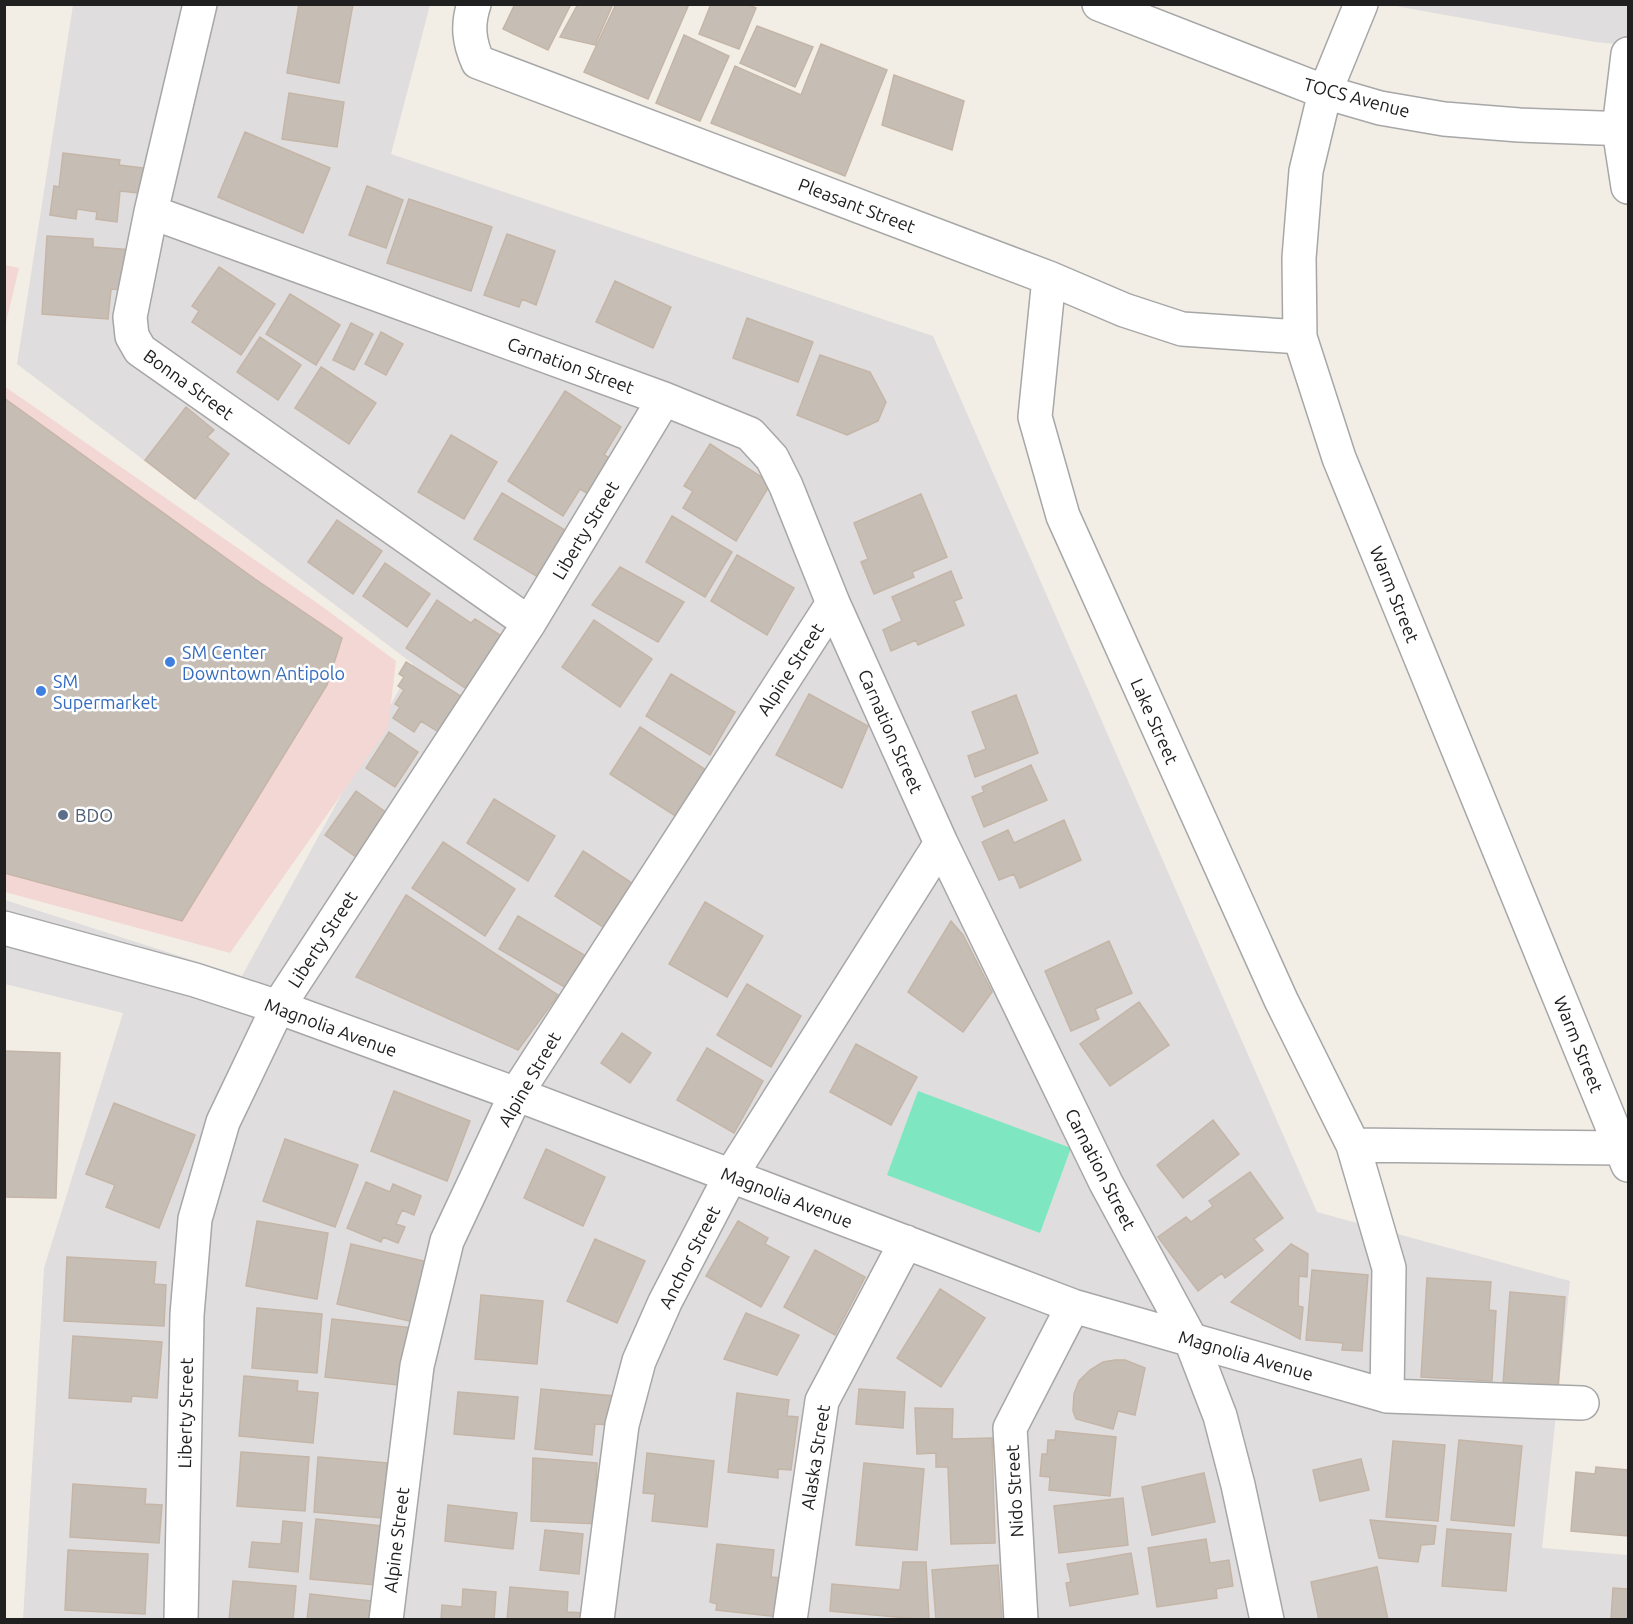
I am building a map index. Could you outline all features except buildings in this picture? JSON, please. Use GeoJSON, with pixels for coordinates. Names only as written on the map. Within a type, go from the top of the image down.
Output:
{"type":"FeatureCollection","features":[{"type":"Feature","properties":{"kind":"street","name":"Bonna Street"},"geometry":{"type":"LineString","coordinates":[[200,4],[151,212],[130,317],[132,336],[140,350],[529,623]]}},
{"type":"Feature","properties":{"kind":"street","name":"Pleasant Street"},"geometry":{"type":"LineString","coordinates":[[474,4],[469,19],[470,36],[478,62],[1049,278],[1124,310],[1182,329],[1300,337]]}},
{"type":"Feature","properties":{"kind":"street","name":"TOCS Avenue"},"geometry":{"type":"LineString","coordinates":[[1099,4],[1325,92],[1380,108],[1444,119],[1519,125],[1624,129]]}},
{"type":"Feature","properties":{"kind":"street","name":"Warm Street"},"geometry":{"type":"LineString","coordinates":[[1361,4],[1325,92],[1306,171],[1299,258],[1300,337],[1339,458],[1625,1156]]}},
{"type":"Feature","properties":{"kind":"street"},"geometry":{"type":"LineString","coordinates":[[1629,54],[1624,129],[1629,187]]}},
{"type":"Feature","properties":{"kind":"street","name":"Carnation Street"},"geometry":{"type":"LineString","coordinates":[[151,212],[664,399],[750,434],[772,458],[786,486],[833,603],[941,843],[1106,1183],[1190,1338],[1220,1416],[1238,1485],[1267,1620]]}},
{"type":"Feature","properties":{"kind":"street","name":"Lake Street"},"geometry":{"type":"LineString","coordinates":[[1049,278],[1035,417],[1063,516],[1281,1000],[1353,1145],[1389,1269],[1387,1396]]}},
{"type":"Feature","properties":{"kind":"street","name":"Liberty Street"},"geometry":{"type":"LineString","coordinates":[[181,1620],[187,1315],[195,1219],[224,1122],[278,1007],[529,623],[664,399]]}},
{"type":"Feature","properties":{"kind":"street","name":"Alpine Street"},"geometry":{"type":"LineString","coordinates":[[386,1620],[417,1366],[447,1241],[516,1094],[833,603]]}},
{"type":"Feature","properties":{"kind":"street","name":"Anchor Street"},"geometry":{"type":"LineString","coordinates":[[597,1620],[622,1425],[639,1361],[665,1302],[731,1175],[941,843]]}},
{"type":"Feature","properties":{"kind":"street","name":"Magnolia Avenue"},"geometry":{"type":"LineString","coordinates":[[4,928],[195,980],[278,1007],[516,1094],[1073,1306],[1387,1396],[1582,1403]]}},
{"type":"Feature","properties":{"kind":"street"},"geometry":{"type":"LineString","coordinates":[[1353,1145],[1625,1156]]}},
{"type":"Feature","properties":{"kind":"street","name":"Alaska Street"},"geometry":{"type":"LineString","coordinates":[[790,1620],[822,1401],[906,1242]]}},
{"type":"Feature","properties":{"kind":"street","name":"Nido Street"},"geometry":{"type":"LineString","coordinates":[[1022,1620],[1010,1428],[1073,1306]]}},
{"type":"Feature","properties":{"kind":"shaded area"},"geometry":{"type":"Polygon","coordinates":[[[73,5],[430,5],[391,154],[933,336],[1317,1212],[1570,1281],[1542,1548],[1628,1555],[1628,1619],[23,1619],[44,1268],[123,1013],[5,984],[5,900],[242,976],[413,664],[17,364],[73,5]]]}},
{"type":"Feature","properties":{"kind":"shaded area"},"geometry":{"type":"Polygon","coordinates":[[[1390,5],[1628,5],[1628,45],[1595,42],[1390,5]]]}},
{"type":"Feature","properties":{"kind":"shaded area"},"geometry":{"type":"Polygon","coordinates":[[[4,265],[19,268],[5,327],[4,265]]]}},
{"type":"Feature","properties":{"kind":"shaded area","name":"SM Center Downtown Antipolo"},"geometry":{"type":"Polygon","coordinates":[[[4,386],[320,605],[396,661],[388,728],[230,953],[5,892],[4,386]]]}},
{"type":"Feature","properties":{"kind":"green space"},"geometry":{"type":"Polygon","coordinates":[[[918,1091],[1071,1148],[1040,1233],[887,1175],[918,1091]]]}},
{"type":"Feature","properties":{"kind":"place","name":"SM Center Downtown Antipolo"},"geometry":{"type":"Point","coordinates":[170,662]}},
{"type":"Feature","properties":{"kind":"place","name":"SM Supermarket"},"geometry":{"type":"Point","coordinates":[41,691]}},
{"type":"Feature","properties":{"kind":"place","name":"BDO"},"geometry":{"type":"Point","coordinates":[63,815]}}]}
